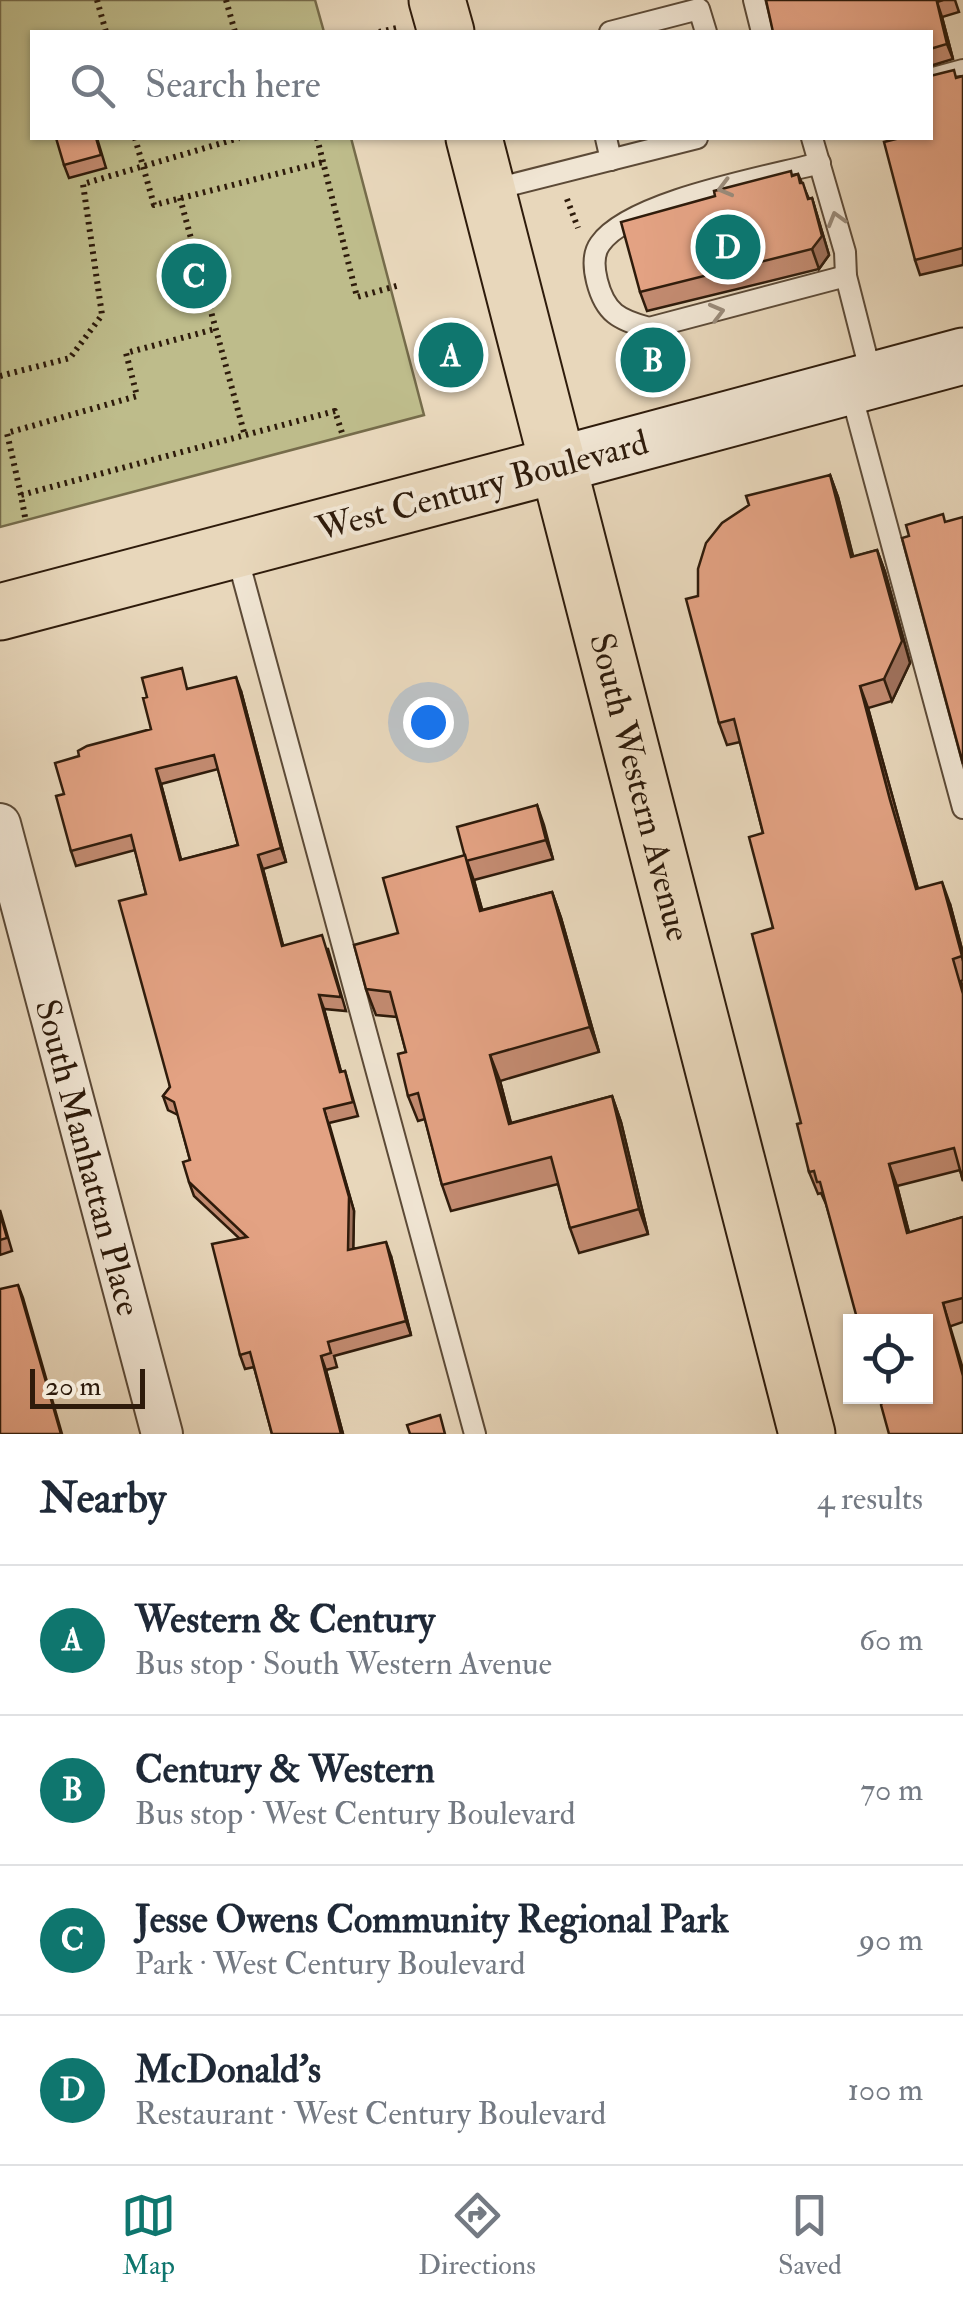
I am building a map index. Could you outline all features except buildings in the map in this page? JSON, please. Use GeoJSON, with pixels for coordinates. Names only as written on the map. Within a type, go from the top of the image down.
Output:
{"type":"FeatureCollection","features":[{"type":"Feature","properties":{"kind":"main road"},"geometry":{"type":"LineString","coordinates":[[438,0],[446,30]]}},
{"type":"Feature","properties":{"kind":"main road","name":"South Western Avenue"},"geometry":{"type":"LineString","coordinates":[[475,140],[806,1434]]}},
{"type":"Feature","properties":{"kind":"main road","name":"West Century Boulevard"},"geometry":{"type":"LineString","coordinates":[[0,612],[963,356]]}},
{"type":"Feature","properties":{"kind":"street","name":"South Manhattan Place"},"geometry":{"type":"LineString","coordinates":[[0,824],[162,1434]]}},
{"type":"Feature","properties":{"kind":"lane"},"geometry":{"type":"LineString","coordinates":[[754,0],[762,30]]}},
{"type":"Feature","properties":{"kind":"lane"},"geometry":{"type":"LineString","coordinates":[[617,30],[699,8],[705,30]]}},
{"type":"Feature","properties":{"kind":"lane"},"geometry":{"type":"LineString","coordinates":[[933,78],[963,70]]}},
{"type":"Feature","properties":{"kind":"lane"},"geometry":{"type":"LineString","coordinates":[[606,140],[611,160]]}},
{"type":"Feature","properties":{"kind":"lane"},"geometry":{"type":"LineString","coordinates":[[488,190],[690,140]]}},
{"type":"Feature","properties":{"kind":"lane"},"geometry":{"type":"LineString","coordinates":[[813,140],[845,252],[861,383],[963,808]]}},
{"type":"Feature","properties":{"kind":"lane"},"geometry":{"type":"LineString","coordinates":[[820,163],[656,208],[620,223],[600,244],[594,269],[601,297],[620,320],[649,328],[846,276]]}},
{"type":"Feature","properties":{"kind":"lane"},"geometry":{"type":"LineString","coordinates":[[236,550],[474,1434]]}},
{"type":"Feature","properties":{"kind":"path"},"geometry":{"type":"LineString","coordinates":[[97,0],[105,30]]}},
{"type":"Feature","properties":{"kind":"path"},"geometry":{"type":"LineString","coordinates":[[226,0],[234,30]]}},
{"type":"Feature","properties":{"kind":"path"},"geometry":{"type":"LineString","coordinates":[[135,140],[154,205],[324,162]]}},
{"type":"Feature","properties":{"kind":"path"},"geometry":{"type":"LineString","coordinates":[[0,376],[70,358],[102,315],[83,184],[232,140]]}},
{"type":"Feature","properties":{"kind":"path"},"geometry":{"type":"LineString","coordinates":[[318,140],[358,297],[400,286]]}},
{"type":"Feature","properties":{"kind":"path"},"geometry":{"type":"LineString","coordinates":[[180,198],[245,436]]}},
{"type":"Feature","properties":{"kind":"path"},"geometry":{"type":"LineString","coordinates":[[558,202],[570,199],[584,249],[595,254]]}},
{"type":"Feature","properties":{"kind":"path"},"geometry":{"type":"LineString","coordinates":[[25,517],[7,433],[136,396],[126,353],[216,329]]}},
{"type":"Feature","properties":{"kind":"path"},"geometry":{"type":"LineString","coordinates":[[21,495],[336,411],[342,433]]}},
{"type":"Feature","properties":{"kind":"shaded area"},"geometry":{"type":"Polygon","coordinates":[[[0,0],[315,0],[323,30],[30,30],[30,140],[352,140],[424,415],[0,527],[0,0]]]}},
{"type":"Feature","properties":{"kind":"place","name":"McDonald's"},"geometry":{"type":"Point","coordinates":[728,247]}},
{"type":"Feature","properties":{"kind":"place","name":"Jesse Owens Community Regional Park"},"geometry":{"type":"Point","coordinates":[194,276]}},
{"type":"Feature","properties":{"kind":"place","name":"Western & Century"},"geometry":{"type":"Point","coordinates":[451,355]}},
{"type":"Feature","properties":{"kind":"place","name":"Century & Western"},"geometry":{"type":"Point","coordinates":[653,360]}}]}
